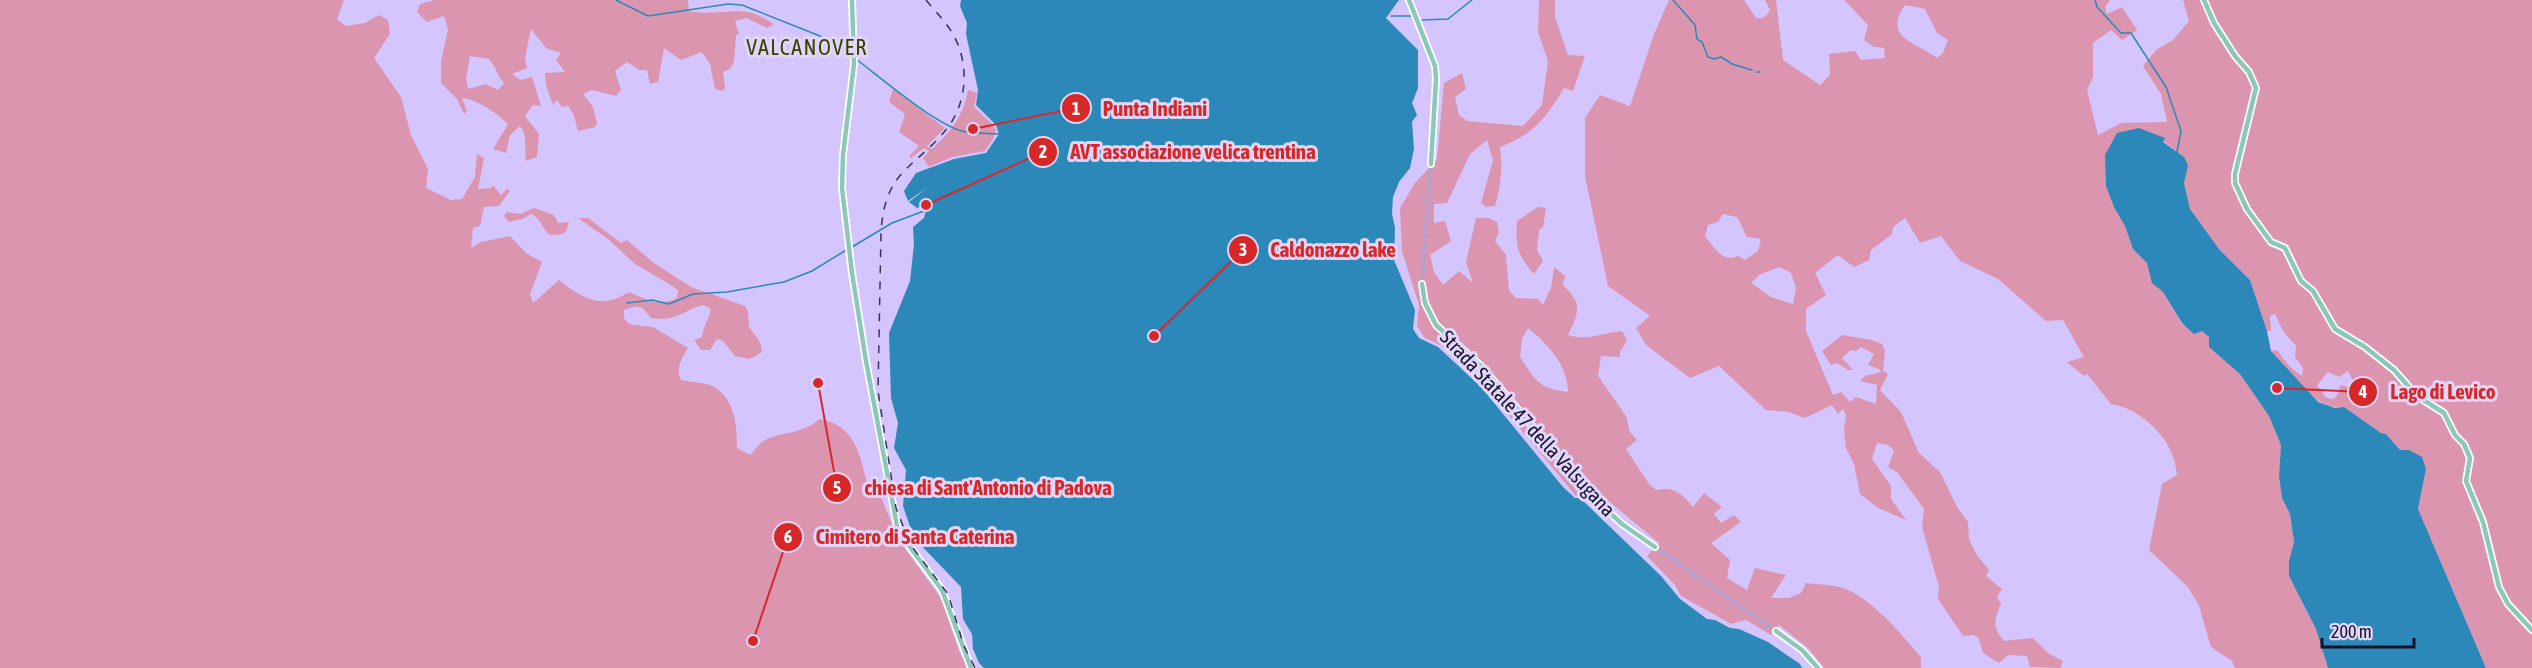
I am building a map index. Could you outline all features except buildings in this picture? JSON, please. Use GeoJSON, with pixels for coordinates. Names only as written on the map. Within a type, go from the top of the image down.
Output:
{"type":"FeatureCollection","features":[{"type":"Feature","properties":{"kind":"main road"},"geometry":{"type":"LineString","coordinates":[[852,0],[854,64],[842,176],[849,253],[866,361],[898,531],[942,590],[971,668]]}},
{"type":"Feature","properties":{"kind":"main road"},"geometry":{"type":"LineString","coordinates":[[1409,0],[1435,66],[1437,80],[1431,164]]}},
{"type":"Feature","properties":{"kind":"main road"},"geometry":{"type":"LineString","coordinates":[[2204,0],[2214,22],[2235,56],[2249,72],[2256,88],[2235,174],[2235,183],[2242,200],[2271,242],[2285,248],[2301,281],[2313,291],[2335,329],[2365,347],[2394,370],[2417,396],[2444,413],[2455,435],[2464,444],[2470,458],[2466,482],[2483,522],[2502,594],[2532,630]]}},
{"type":"Feature","properties":{"kind":"main road","name":"Strada Statale 47 della Valsugana"},"geometry":{"type":"LineString","coordinates":[[1422,284],[1425,303],[1437,325],[1481,366],[1593,497],[1622,524],[1655,547]]}},
{"type":"Feature","properties":{"kind":"main road"},"geometry":{"type":"LineString","coordinates":[[1776,631],[1802,650],[1818,668]]}},
{"type":"Feature","properties":{"kind":"shaded area"},"geometry":{"type":"Polygon","coordinates":[[[0,0],[344,0],[337,19],[346,26],[365,23],[379,15],[388,20],[390,34],[374,58],[401,97],[411,135],[428,169],[426,188],[451,200],[462,199],[475,177],[477,154],[484,158],[478,189],[491,188],[493,185],[501,195],[507,189],[510,191],[499,206],[484,207],[480,226],[473,228],[471,248],[481,242],[510,236],[526,253],[542,262],[530,294],[533,303],[559,280],[584,297],[593,300],[609,300],[629,292],[647,300],[659,302],[677,298],[678,291],[674,287],[635,264],[608,239],[578,218],[588,218],[621,243],[627,240],[654,263],[691,287],[745,306],[748,311],[749,327],[762,348],[762,352],[750,359],[735,356],[723,341],[717,339],[710,350],[701,350],[694,340],[702,337],[711,309],[703,305],[674,317],[660,319],[651,318],[640,307],[634,307],[624,310],[624,318],[629,324],[653,327],[688,348],[679,367],[681,380],[710,385],[725,396],[730,403],[735,420],[737,448],[750,455],[767,439],[801,430],[820,419],[841,427],[848,434],[858,451],[867,483],[879,492],[898,539],[941,598],[959,651],[968,668],[0,668],[0,0]]]}},
{"type":"Feature","properties":{"kind":"shaded area"},"geometry":{"type":"Polygon","coordinates":[[[435,0],[688,0],[689,11],[752,13],[774,24],[767,28],[746,18],[735,21],[739,34],[736,35],[734,62],[730,69],[723,72],[725,88],[722,91],[715,89],[710,64],[702,52],[681,60],[664,48],[658,82],[650,84],[647,70],[639,70],[627,62],[615,71],[621,90],[616,96],[592,90],[583,94],[593,107],[597,123],[595,127],[578,131],[569,106],[562,107],[557,100],[553,105],[546,85],[545,73],[565,72],[556,60],[561,53],[546,48],[531,29],[525,58],[527,68],[512,74],[521,80],[532,77],[541,106],[533,105],[525,116],[539,134],[537,157],[526,161],[525,138],[520,126],[510,135],[506,153],[493,149],[508,124],[486,107],[462,98],[467,111],[464,114],[457,99],[441,83],[441,61],[448,30],[444,16],[427,22],[417,12],[420,4],[435,0]],[[470,56],[466,79],[468,89],[486,84],[498,90],[504,83],[489,59],[470,56]]]}},
{"type":"Feature","properties":{"kind":"shaded area"},"geometry":{"type":"Polygon","coordinates":[[[1539,0],[1555,0],[1555,17],[1568,55],[1585,56],[1573,91],[1564,88],[1538,124],[1522,137],[1500,147],[1501,176],[1495,206],[1486,207],[1481,203],[1493,160],[1487,140],[1470,154],[1447,203],[1434,204],[1434,223],[1445,221],[1451,241],[1430,255],[1434,272],[1443,285],[1459,271],[1473,283],[1466,262],[1476,218],[1489,218],[1497,222],[1499,232],[1495,241],[1506,255],[1509,291],[1516,298],[1538,299],[1543,305],[1551,288],[1554,267],[1565,276],[1563,285],[1574,297],[1576,303],[1577,314],[1568,335],[1588,337],[1622,331],[1627,340],[1620,352],[1620,357],[1601,356],[1598,376],[1626,416],[1630,432],[1637,440],[1626,449],[1649,484],[1656,490],[1668,489],[1677,492],[1693,507],[1704,493],[1722,507],[1714,514],[1721,523],[1734,515],[1741,522],[1711,543],[1730,560],[1727,578],[1747,590],[1755,568],[1786,575],[1771,598],[1789,598],[1801,593],[1806,583],[1848,590],[1868,602],[1897,629],[1921,657],[1921,668],[1824,668],[1809,649],[1779,625],[1771,635],[1746,620],[1731,624],[1681,596],[1675,585],[1647,556],[1659,543],[1593,488],[1576,496],[1484,385],[1442,346],[1424,337],[1417,326],[1419,305],[1402,251],[1400,208],[1415,183],[1437,159],[1444,83],[1462,73],[1466,89],[1455,97],[1459,115],[1467,121],[1523,126],[1542,105],[1548,61],[1538,32],[1539,0]],[[1528,328],[1522,339],[1520,357],[1538,382],[1550,388],[1568,392],[1565,373],[1556,356],[1528,328]]]}},
{"type":"Feature","properties":{"kind":"shaded area"},"geometry":{"type":"Polygon","coordinates":[[[1669,0],[1744,0],[1758,18],[1765,17],[1770,10],[1765,0],[1776,0],[1783,60],[1820,85],[1830,75],[1829,54],[1855,51],[1861,60],[1885,58],[1884,48],[1874,47],[1864,40],[1868,25],[1844,0],[2110,0],[2105,7],[2107,14],[2122,7],[2137,30],[2122,40],[2111,30],[2093,43],[2093,77],[2087,90],[2098,135],[2121,123],[2167,122],[2161,94],[2143,66],[2156,50],[2173,40],[2189,21],[2183,0],[2202,0],[2248,72],[2254,88],[2233,173],[2233,184],[2246,210],[2264,236],[2284,249],[2299,282],[2312,292],[2334,330],[2364,348],[2443,414],[2453,436],[2462,445],[2469,458],[2465,482],[2482,523],[2500,595],[2532,633],[2532,668],[2486,668],[2418,509],[2426,469],[2400,450],[2386,434],[2381,433],[2344,407],[2322,403],[2312,396],[2285,369],[2271,351],[2277,350],[2290,367],[2302,376],[2303,368],[2295,357],[2296,346],[2283,331],[2275,314],[2270,316],[2271,331],[2267,331],[2250,280],[2219,249],[2190,209],[2184,183],[2184,157],[2163,141],[2165,138],[2114,207],[2125,225],[2133,249],[2147,262],[2153,283],[2163,292],[2182,324],[2202,331],[2209,337],[2210,347],[2240,374],[2269,416],[2281,445],[2279,476],[2282,498],[2290,514],[2294,542],[2289,561],[2289,576],[2316,629],[2328,668],[2235,668],[2232,661],[2211,647],[2199,606],[2188,587],[2149,550],[2162,484],[2177,475],[2173,457],[2164,439],[2140,416],[2121,406],[2111,404],[2087,374],[2084,376],[2067,362],[2084,357],[2063,320],[2046,321],[1998,279],[1960,261],[1941,236],[1920,243],[1905,218],[1893,227],[1892,234],[1871,250],[1869,260],[1854,267],[1838,255],[1815,273],[1826,295],[1806,309],[1806,331],[1833,395],[1841,392],[1850,402],[1856,397],[1876,404],[1877,385],[1860,381],[1865,376],[1881,372],[1868,365],[1874,354],[1861,347],[1856,351],[1851,350],[1842,358],[1853,370],[1848,370],[1837,363],[1831,365],[1822,351],[1842,335],[1882,344],[1885,351],[1883,371],[1888,374],[1880,390],[1901,412],[1919,453],[1940,472],[1957,507],[1968,522],[1969,539],[1976,554],[1989,570],[1986,576],[2002,589],[1997,597],[2001,604],[1996,619],[1997,632],[2004,641],[2033,638],[2049,654],[2063,661],[2060,668],[2030,667],[2027,656],[2008,655],[1999,663],[1983,653],[1979,639],[1974,635],[1963,636],[1938,599],[1939,587],[1922,527],[1924,509],[1897,472],[1888,467],[1894,451],[1888,445],[1877,443],[1872,459],[1891,486],[1891,499],[1906,520],[1878,508],[1860,494],[1854,464],[1846,448],[1844,430],[1846,415],[1843,409],[1838,414],[1832,405],[1805,418],[1788,412],[1766,410],[1719,366],[1690,378],[1646,345],[1636,328],[1650,316],[1608,286],[1585,176],[1585,118],[1600,95],[1630,106],[1654,34],[1669,0]],[[1905,5],[1897,25],[1904,38],[1937,58],[1943,53],[1948,40],[1937,33],[1925,9],[1905,5]],[[1723,214],[1718,222],[1708,225],[1705,236],[1723,256],[1732,258],[1738,256],[1745,260],[1758,251],[1761,239],[1747,237],[1737,217],[1723,214]],[[1779,267],[1759,275],[1751,283],[1771,297],[1793,304],[1796,288],[1791,273],[1779,267]],[[2348,371],[2339,377],[2328,372],[2317,385],[2326,398],[2334,399],[2339,392],[2340,385],[2352,388],[2354,383],[2348,371]]]}},
{"type":"Feature","properties":{"kind":"shaded area"},"geometry":{"type":"Polygon","coordinates":[[[2206,0],[2532,0],[2532,627],[2509,603],[2500,586],[2485,521],[2468,481],[2472,458],[2465,443],[2456,434],[2446,412],[2418,395],[2407,382],[2337,328],[2315,289],[2302,279],[2286,247],[2273,240],[2248,208],[2236,183],[2236,174],[2258,88],[2251,71],[2236,55],[2215,22],[2206,0]]]}},
{"type":"Feature","properties":{"kind":"shaded area"},"geometry":{"type":"Polygon","coordinates":[[[893,89],[945,128],[927,146],[932,149],[955,123],[963,108],[968,90],[977,93],[974,107],[996,130],[993,139],[985,151],[952,157],[929,167],[923,158],[929,151],[924,148],[911,158],[909,156],[919,146],[899,132],[905,114],[889,102],[893,89]]]}},
{"type":"Feature","properties":{"kind":"shaded area"},"geometry":{"type":"Polygon","coordinates":[[[1538,207],[1546,208],[1543,227],[1539,230],[1537,250],[1543,261],[1534,274],[1524,262],[1519,250],[1517,221],[1538,207]]]}},
{"type":"Feature","properties":{"kind":"shaded area"},"geometry":{"type":"Polygon","coordinates":[[[534,208],[554,215],[558,223],[569,222],[566,232],[558,235],[548,233],[531,214],[509,222],[504,216],[507,212],[521,214],[534,208]]]}},
{"type":"Feature","properties":{"kind":"water"},"geometry":{"type":"Polygon","coordinates":[[[961,0],[1399,0],[1386,18],[1418,50],[1418,88],[1412,103],[1417,115],[1412,122],[1414,149],[1410,168],[1399,182],[1393,197],[1392,214],[1395,228],[1394,260],[1415,310],[1413,329],[1419,338],[1438,347],[1481,387],[1563,487],[1575,498],[1580,498],[1661,576],[1680,599],[1707,619],[1739,629],[1768,642],[1800,664],[1802,668],[984,668],[979,663],[973,649],[972,634],[963,619],[961,587],[914,538],[903,506],[906,470],[894,448],[898,423],[891,398],[889,333],[910,281],[914,244],[913,227],[924,218],[927,206],[940,198],[917,208],[909,202],[928,187],[908,201],[904,191],[916,173],[954,159],[986,153],[999,134],[996,125],[976,105],[978,90],[966,34],[967,23],[960,6],[961,0]]]}},
{"type":"Feature","properties":{"kind":"water"},"geometry":{"type":"Polygon","coordinates":[[[2139,128],[2165,138],[2163,142],[2184,157],[2188,165],[2184,183],[2190,209],[2219,249],[2250,280],[2267,331],[2271,351],[2318,402],[2335,408],[2344,407],[2381,433],[2386,434],[2400,450],[2409,450],[2422,457],[2426,469],[2418,509],[2486,668],[2328,668],[2316,629],[2289,576],[2289,561],[2294,542],[2290,514],[2282,498],[2279,476],[2281,445],[2269,416],[2240,374],[2209,347],[2209,337],[2202,331],[2194,334],[2182,323],[2163,292],[2152,283],[2147,263],[2133,249],[2106,186],[2105,155],[2117,133],[2139,128]]]}},
{"type":"Feature","properties":{"kind":"waterway"},"geometry":{"type":"LineString","coordinates":[[616,0],[648,16],[728,4],[742,5],[820,36],[853,56]]}},
{"type":"Feature","properties":{"kind":"waterway"},"geometry":{"type":"LineString","coordinates":[[1422,20],[1448,19],[1472,0]]}},
{"type":"Feature","properties":{"kind":"waterway"},"geometry":{"type":"LineString","coordinates":[[1673,0],[1695,25],[1697,39],[1702,42],[1708,57],[1714,59],[1721,57],[1732,64],[1752,70]]}},
{"type":"Feature","properties":{"kind":"waterway"},"geometry":{"type":"LineString","coordinates":[[2095,0],[2097,7],[2121,33],[2131,33],[2166,87],[2181,131],[2177,152]]}},
{"type":"Feature","properties":{"kind":"waterway"},"geometry":{"type":"LineString","coordinates":[[1391,16],[1411,16]]}},
{"type":"Feature","properties":{"kind":"waterway"},"geometry":{"type":"LineString","coordinates":[[856,59],[908,100],[951,127],[966,132],[999,134]]}},
{"type":"Feature","properties":{"kind":"waterway"},"geometry":{"type":"LineString","coordinates":[[852,247],[892,223],[924,211]]}},
{"type":"Feature","properties":{"kind":"waterway"},"geometry":{"type":"LineString","coordinates":[[627,303],[652,300],[669,304],[693,294],[727,292],[784,282],[812,271],[848,249]]}},
{"type":"Feature","properties":{"kind":"tunnel"},"geometry":{"type":"LineString","coordinates":[[1422,284],[1431,164]]}},
{"type":"Feature","properties":{"kind":"tunnel"},"geometry":{"type":"LineString","coordinates":[[1655,547],[1776,631]]}},
{"type":"Feature","properties":{"kind":"railway"},"geometry":{"type":"LineString","coordinates":[[926,0],[954,36],[962,60],[964,85],[962,97],[952,121],[933,144],[902,173],[888,196],[881,232],[878,391],[896,508],[910,544],[948,594],[964,646],[975,668]]}},
{"type":"Feature","properties":{"kind":"place","name":"Punta Indiani"},"geometry":{"type":"Point","coordinates":[973,129]}},
{"type":"Feature","properties":{"kind":"place","name":"AVT associazione velica trentina"},"geometry":{"type":"Point","coordinates":[926,205]}},
{"type":"Feature","properties":{"kind":"place","name":"Caldonazzo lake"},"geometry":{"type":"Point","coordinates":[1154,336]}},
{"type":"Feature","properties":{"kind":"place","name":"chiesa di Sant'Antonio di Padova"},"geometry":{"type":"Point","coordinates":[818,383]}},
{"type":"Feature","properties":{"kind":"place","name":"Lago di Levico"},"geometry":{"type":"Point","coordinates":[2277,388]}},
{"type":"Feature","properties":{"kind":"place","name":"Cimitero di Santa Caterina"},"geometry":{"type":"Point","coordinates":[753,641]}},
{"type":"Feature","properties":{"kind":"district","name":"VALCANOVER"},"geometry":{"type":"Point","coordinates":[807,47]}}]}
